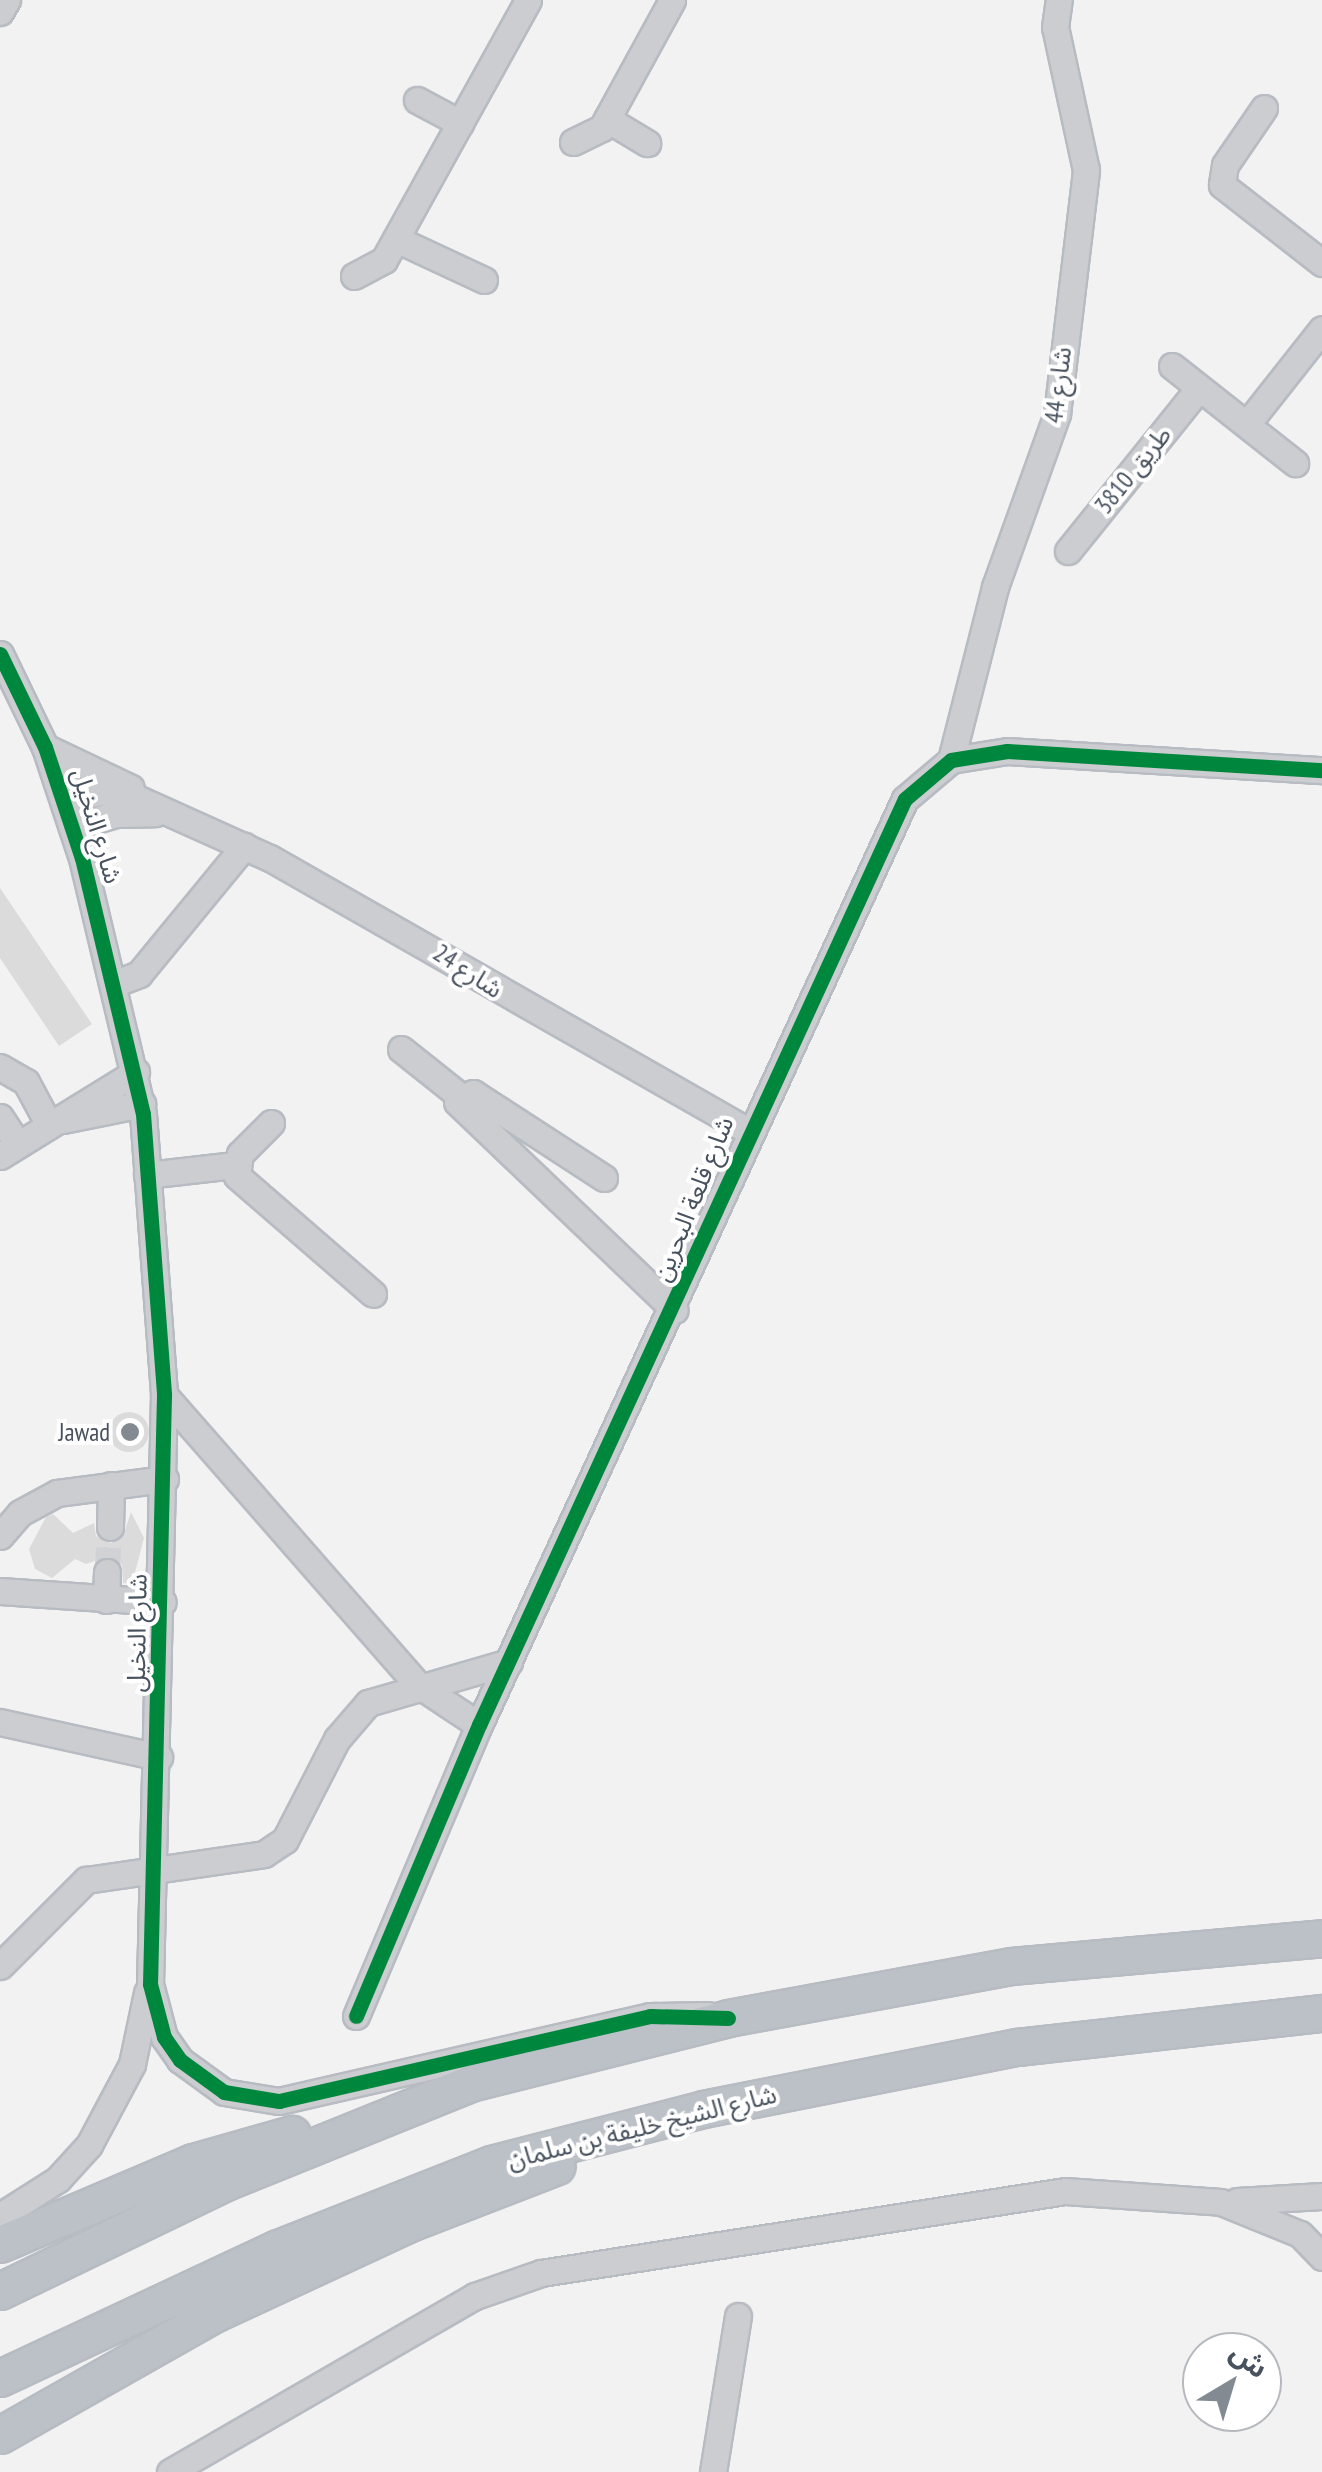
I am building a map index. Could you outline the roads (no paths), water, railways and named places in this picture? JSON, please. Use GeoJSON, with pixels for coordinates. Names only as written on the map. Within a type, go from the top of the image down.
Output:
{"type":"FeatureCollection","features":[{"type":"Feature","properties":{"kind":"highway"},"geometry":{"type":"LineString","coordinates":[[0,2244],[193,2162],[456,2088],[728,2018],[1011,1966],[1322,1938]]}},
{"type":"Feature","properties":{"kind":"highway","name":"شارع الشيخ خليفة بن سلمان"},"geometry":{"type":"LineString","coordinates":[[0,2378],[396,2198],[491,2164],[702,2109],[1017,2047],[1322,2013]]}},
{"type":"Feature","properties":{"kind":"highway"},"geometry":{"type":"LineString","coordinates":[[0,2291],[228,2180],[456,2088]]}},
{"type":"Feature","properties":{"kind":"highway"},"geometry":{"type":"LineString","coordinates":[[0,2435],[214,2314],[394,2230],[702,2109]]}},
{"type":"Feature","properties":{"kind":"street"},"geometry":{"type":"LineString","coordinates":[[0,12],[7,0]]}},
{"type":"Feature","properties":{"kind":"street"},"geometry":{"type":"LineString","coordinates":[[354,276],[375,268],[396,239],[528,0]]}},
{"type":"Feature","properties":{"kind":"street"},"geometry":{"type":"LineString","coordinates":[[573,142],[594,136],[608,119],[672,0]]}},
{"type":"Feature","properties":{"kind":"street","name":"شارع 44"},"geometry":{"type":"LineString","coordinates":[[952,760],[995,587],[1056,414],[1086,170],[1054,2]]}},
{"type":"Feature","properties":{"kind":"street"},"geometry":{"type":"LineString","coordinates":[[417,100],[460,123]]}},
{"type":"Feature","properties":{"kind":"street"},"geometry":{"type":"LineString","coordinates":[[1264,108],[1222,171],[1222,185],[1322,263]]}},
{"type":"Feature","properties":{"kind":"street"},"geometry":{"type":"LineString","coordinates":[[608,119],[648,143]]}},
{"type":"Feature","properties":{"kind":"street"},"geometry":{"type":"LineString","coordinates":[[396,239],[484,280]]}},
{"type":"Feature","properties":{"kind":"street"},"geometry":{"type":"LineString","coordinates":[[1247,424],[1322,329]]}},
{"type":"Feature","properties":{"kind":"street"},"geometry":{"type":"LineString","coordinates":[[1172,366],[1295,464]]}},
{"type":"Feature","properties":{"kind":"street","name":"طريق 3810"},"geometry":{"type":"LineString","coordinates":[[1068,551],[1200,388]]}},
{"type":"Feature","properties":{"kind":"street","name":"شارع النخيل"},"geometry":{"type":"LineString","coordinates":[[0,654],[46,747],[72,827],[116,983],[142,1104],[164,1394],[165,1480],[150,1984],[154,2011],[180,2060],[212,2085],[251,2099],[303,2097],[650,2016],[728,2018]]}},
{"type":"Feature","properties":{"kind":"street"},"geometry":{"type":"LineString","coordinates":[[46,747],[185,819]]}},
{"type":"Feature","properties":{"kind":"street"},"geometry":{"type":"LineString","coordinates":[[952,760],[1054,751],[1322,770]]}},
{"type":"Feature","properties":{"kind":"street","name":"شارع قلعة البحرين"},"geometry":{"type":"LineString","coordinates":[[356,2016],[479,1725],[675,1310],[748,1131],[893,817],[952,760]]}},
{"type":"Feature","properties":{"kind":"street","name":"شارع 24"},"geometry":{"type":"LineString","coordinates":[[62,799],[118,793],[244,846],[748,1131]]}},
{"type":"Feature","properties":{"kind":"street","name":"شارع 24"},"geometry":{"type":"LineString","coordinates":[[72,827],[139,812],[185,819]]}},
{"type":"Feature","properties":{"kind":"street"},"geometry":{"type":"LineString","coordinates":[[116,983],[139,974],[244,846]]}},
{"type":"Feature","properties":{"kind":"street"},"geometry":{"type":"LineString","coordinates":[[401,1049],[460,1096]]}},
{"type":"Feature","properties":{"kind":"street"},"geometry":{"type":"LineString","coordinates":[[0,1067],[26,1082],[51,1124]]}},
{"type":"Feature","properties":{"kind":"street"},"geometry":{"type":"LineString","coordinates":[[0,1117],[9,1151],[136,1072]]}},
{"type":"Feature","properties":{"kind":"street"},"geometry":{"type":"LineString","coordinates":[[460,1096],[473,1093],[604,1178]]}},
{"type":"Feature","properties":{"kind":"street"},"geometry":{"type":"LineString","coordinates":[[460,1096],[459,1111],[675,1310]]}},
{"type":"Feature","properties":{"kind":"street"},"geometry":{"type":"LineString","coordinates":[[51,1124],[142,1104]]}},
{"type":"Feature","properties":{"kind":"street"},"geometry":{"type":"LineString","coordinates":[[147,1175],[235,1165],[272,1123]]}},
{"type":"Feature","properties":{"kind":"street"},"geometry":{"type":"LineString","coordinates":[[235,1165],[252,1194],[374,1294]]}},
{"type":"Feature","properties":{"kind":"street"},"geometry":{"type":"LineString","coordinates":[[164,1394],[416,1684],[479,1725]]}},
{"type":"Feature","properties":{"kind":"street"},"geometry":{"type":"LineString","coordinates":[[0,1536],[38,1501],[111,1485],[165,1480]]}},
{"type":"Feature","properties":{"kind":"street"},"geometry":{"type":"LineString","coordinates":[[110,1527],[111,1485]]}},
{"type":"Feature","properties":{"kind":"street"},"geometry":{"type":"LineString","coordinates":[[106,1600],[107,1572]]}},
{"type":"Feature","properties":{"kind":"street"},"geometry":{"type":"LineString","coordinates":[[0,1591],[163,1602]]}},
{"type":"Feature","properties":{"kind":"street"},"geometry":{"type":"LineString","coordinates":[[0,1966],[67,1892],[108,1874],[264,1854],[284,1840],[352,1715],[416,1684],[509,1662]]}},
{"type":"Feature","properties":{"kind":"street"},"geometry":{"type":"LineString","coordinates":[[0,1722],[159,1757]]}},
{"type":"Feature","properties":{"kind":"street","name":"شارع النخيل"},"geometry":{"type":"LineString","coordinates":[[0,2216],[58,2178],[114,2107],[150,1984]]}},
{"type":"Feature","properties":{"kind":"street"},"geometry":{"type":"LineString","coordinates":[[170,2472],[475,2296],[540,2273],[1065,2190],[1221,2202],[1322,2196]]}},
{"type":"Feature","properties":{"kind":"street"},"geometry":{"type":"LineString","coordinates":[[1221,2202],[1300,2234],[1322,2257]]}},
{"type":"Feature","properties":{"kind":"street"},"geometry":{"type":"LineString","coordinates":[[713,2472],[738,2316]]}},
{"type":"Feature","properties":{"kind":"tunnel"},"geometry":{"type":"LineString","coordinates":[[107,1572],[110,1527]]}},
{"type":"Feature","properties":{"kind":"place","name":"Jawad"},"geometry":{"type":"Point","coordinates":[130,1432]}}]}
